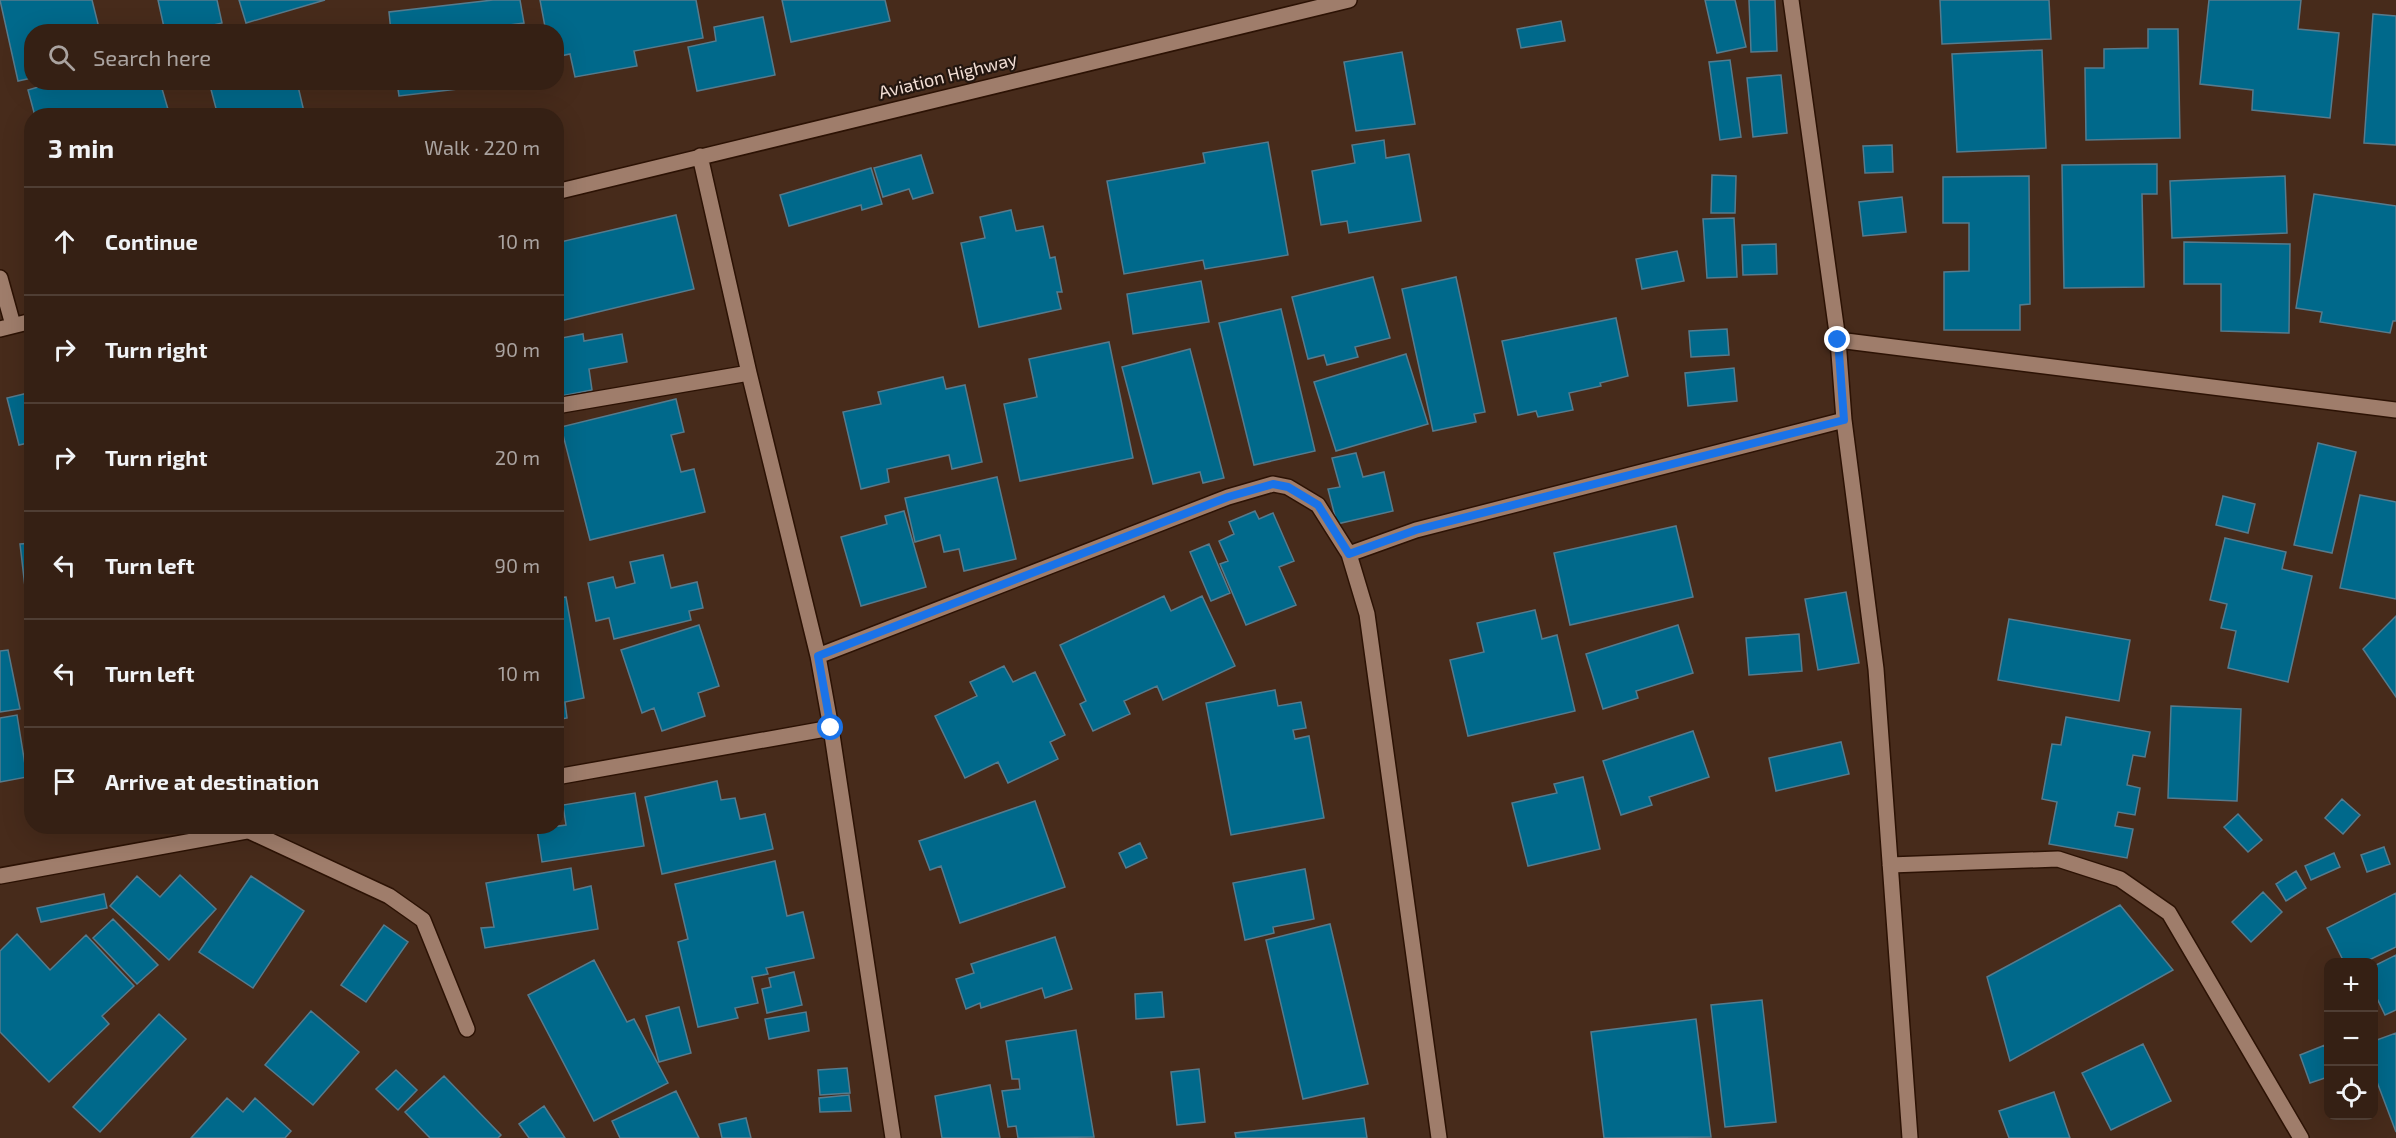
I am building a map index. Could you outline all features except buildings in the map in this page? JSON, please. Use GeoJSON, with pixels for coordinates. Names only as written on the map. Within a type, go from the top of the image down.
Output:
{"type":"FeatureCollection","features":[{"type":"Feature","properties":{"kind":"street","name":"Aviation Highway"},"geometry":{"type":"LineString","coordinates":[[564,190],[1349,0]]}},
{"type":"Feature","properties":{"kind":"street"},"geometry":{"type":"LineString","coordinates":[[1791,0],[1838,340],[1844,420],[1876,669],[1910,1138]]}},
{"type":"Feature","properties":{"kind":"street"},"geometry":{"type":"LineString","coordinates":[[700,156],[749,373],[818,656],[893,1138]]}},
{"type":"Feature","properties":{"kind":"street"},"geometry":{"type":"LineString","coordinates":[[0,278],[6,327],[24,323]]}},
{"type":"Feature","properties":{"kind":"street"},"geometry":{"type":"LineString","coordinates":[[1838,340],[2396,410]]}},
{"type":"Feature","properties":{"kind":"street"},"geometry":{"type":"LineString","coordinates":[[564,405],[749,373]]}},
{"type":"Feature","properties":{"kind":"street"},"geometry":{"type":"LineString","coordinates":[[1349,554],[1416,530],[1844,420]]}},
{"type":"Feature","properties":{"kind":"street"},"geometry":{"type":"LineString","coordinates":[[818,656],[1228,497],[1273,484],[1288,487],[1318,505],[1349,554],[1367,614],[1439,1138]]}},
{"type":"Feature","properties":{"kind":"street"},"geometry":{"type":"LineString","coordinates":[[564,776],[831,728]]}},
{"type":"Feature","properties":{"kind":"street"},"geometry":{"type":"LineString","coordinates":[[0,876],[232,834]]}},
{"type":"Feature","properties":{"kind":"street"},"geometry":{"type":"LineString","coordinates":[[255,834],[389,896],[423,920],[466,1029]]}},
{"type":"Feature","properties":{"kind":"street"},"geometry":{"type":"LineString","coordinates":[[1890,865],[2058,859],[2121,879],[2169,913],[2301,1138]]}},
{"type":"Feature","properties":{"kind":"route"},"geometry":{"type":"LineString","coordinates":[[831,728],[818,656],[1228,497],[1273,484],[1288,487],[1318,505],[1349,554],[1416,530],[1844,420],[1838,340]]}}]}
